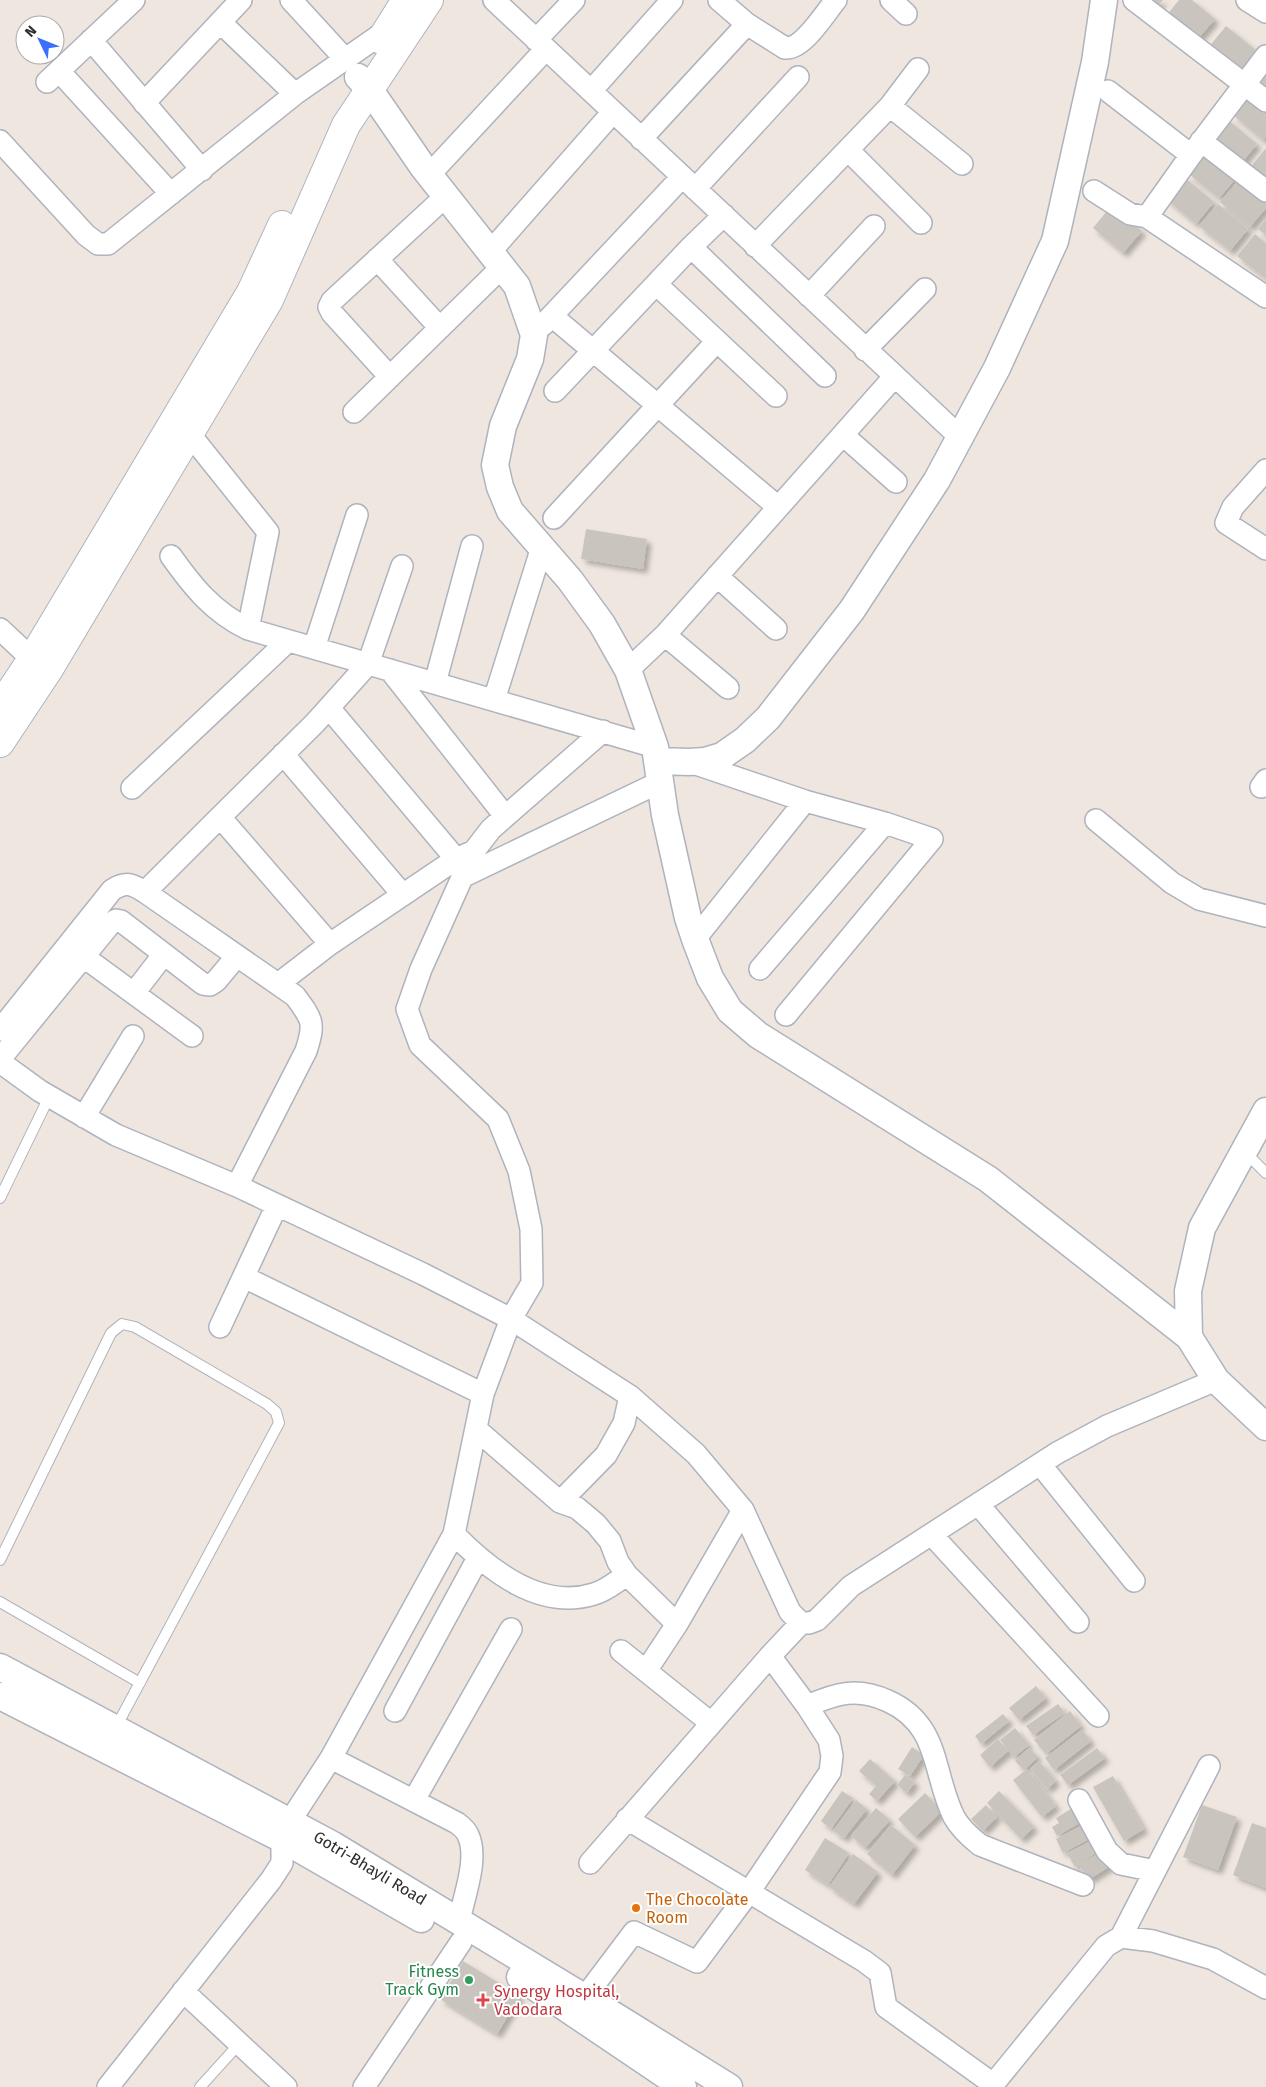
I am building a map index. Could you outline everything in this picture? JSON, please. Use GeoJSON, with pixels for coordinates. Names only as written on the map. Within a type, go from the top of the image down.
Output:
{"type":"FeatureCollection","features":[{"type":"Feature","properties":{"kind":"main road"},"geometry":{"type":"LineString","coordinates":[[358,76],[421,1]]}},
{"type":"Feature","properties":{"kind":"main road"},"geometry":{"type":"LineString","coordinates":[[0,744],[49,669],[183,425],[251,292],[333,117],[387,30],[421,1]]}},
{"type":"Feature","properties":{"kind":"main road"},"geometry":{"type":"LineString","coordinates":[[0,707],[183,425]]}},
{"type":"Feature","properties":{"kind":"street"},"geometry":{"type":"LineString","coordinates":[[134,0],[53,76],[171,194]]}},
{"type":"Feature","properties":{"kind":"street"},"geometry":{"type":"LineString","coordinates":[[144,103],[241,0]]}},
{"type":"Feature","properties":{"kind":"street"},"geometry":{"type":"LineString","coordinates":[[292,0],[358,76],[429,175],[517,286],[534,335],[530,359],[503,426],[495,465],[500,487],[510,511],[570,580],[602,624],[628,670],[657,763],[667,824],[688,918],[710,978],[730,1010],[758,1035],[988,1179],[1189,1337],[1216,1380],[1266,1427]]}},
{"type":"Feature","properties":{"kind":"street"},"geometry":{"type":"LineString","coordinates":[[494,0],[961,438]]}},
{"type":"Feature","properties":{"kind":"street"},"geometry":{"type":"LineString","coordinates":[[429,175],[541,44],[574,0]]}},
{"type":"Feature","properties":{"kind":"street"},"geometry":{"type":"LineString","coordinates":[[591,91],[672,0]]}},
{"type":"Feature","properties":{"kind":"street"},"geometry":{"type":"LineString","coordinates":[[727,3],[747,24],[785,48],[791,49],[800,44],[836,0]]}},
{"type":"Feature","properties":{"kind":"street"},"geometry":{"type":"LineString","coordinates":[[891,0],[906,14]]}},
{"type":"Feature","properties":{"kind":"street"},"geometry":{"type":"LineString","coordinates":[[278,984],[330,944],[403,895],[657,763],[705,761],[722,756],[745,740],[768,718],[852,610],[937,480],[997,368],[1055,241],[1095,62],[1104,0]]}},
{"type":"Feature","properties":{"kind":"street"},"geometry":{"type":"LineString","coordinates":[[1134,0],[1266,101]]}},
{"type":"Feature","properties":{"kind":"street"},"geometry":{"type":"LineString","coordinates":[[220,22],[294,94]]}},
{"type":"Feature","properties":{"kind":"street"},"geometry":{"type":"LineString","coordinates":[[641,139],[747,24]]}},
{"type":"Feature","properties":{"kind":"street"},"geometry":{"type":"LineString","coordinates":[[91,40],[202,170]]}},
{"type":"Feature","properties":{"kind":"street"},"geometry":{"type":"LineString","coordinates":[[1147,217],[1196,148],[1266,56]]}},
{"type":"Feature","properties":{"kind":"street"},"geometry":{"type":"LineString","coordinates":[[755,246],[890,106],[918,69]]}},
{"type":"Feature","properties":{"kind":"street"},"geometry":{"type":"LineString","coordinates":[[0,140],[86,235],[98,244],[108,244],[294,94],[358,76]]}},
{"type":"Feature","properties":{"kind":"street"},"geometry":{"type":"LineString","coordinates":[[534,335],[798,77]]}},
{"type":"Feature","properties":{"kind":"street"},"geometry":{"type":"LineString","coordinates":[[1108,91],[1266,191]]}},
{"type":"Feature","properties":{"kind":"street"},"geometry":{"type":"LineString","coordinates":[[890,106],[962,164]]}},
{"type":"Feature","properties":{"kind":"street"},"geometry":{"type":"LineString","coordinates":[[354,412],[440,328],[613,112]]}},
{"type":"Feature","properties":{"kind":"street"},"geometry":{"type":"LineString","coordinates":[[848,150],[921,223]]}},
{"type":"Feature","properties":{"kind":"street"},"geometry":{"type":"LineString","coordinates":[[1094,191],[1130,214],[1147,217],[1266,297]]}},
{"type":"Feature","properties":{"kind":"street"},"geometry":{"type":"LineString","coordinates":[[390,377],[332,314],[329,307],[332,300],[446,196]]}},
{"type":"Feature","properties":{"kind":"street"},"geometry":{"type":"LineString","coordinates":[[555,391],[691,247],[724,215]]}},
{"type":"Feature","properties":{"kind":"street"},"geometry":{"type":"LineString","coordinates":[[809,296],[874,226]]}},
{"type":"Feature","properties":{"kind":"street"},"geometry":{"type":"LineString","coordinates":[[691,247],[825,376]]}},
{"type":"Feature","properties":{"kind":"street"},"geometry":{"type":"LineString","coordinates":[[376,259],[440,328]]}},
{"type":"Feature","properties":{"kind":"street"},"geometry":{"type":"LineString","coordinates":[[656,284],[776,396]]}},
{"type":"Feature","properties":{"kind":"street"},"geometry":{"type":"LineString","coordinates":[[865,350],[925,289]]}},
{"type":"Feature","properties":{"kind":"street"},"geometry":{"type":"LineString","coordinates":[[552,316],[778,507]]}},
{"type":"Feature","properties":{"kind":"street"},"geometry":{"type":"LineString","coordinates":[[554,518],[717,341]]}},
{"type":"Feature","properties":{"kind":"street"},"geometry":{"type":"LineString","coordinates":[[628,670],[665,635],[894,377]]}},
{"type":"Feature","properties":{"kind":"street"},"geometry":{"type":"LineString","coordinates":[[183,425],[268,532],[248,629]]}},
{"type":"Feature","properties":{"kind":"street"},"geometry":{"type":"LineString","coordinates":[[843,435],[896,482]]}},
{"type":"Feature","properties":{"kind":"street"},"geometry":{"type":"LineString","coordinates":[[1266,470],[1233,507],[1226,523],[1266,549]]}},
{"type":"Feature","properties":{"kind":"street"},"geometry":{"type":"LineString","coordinates":[[314,648],[357,515]]}},
{"type":"Feature","properties":{"kind":"street"},"geometry":{"type":"LineString","coordinates":[[435,683],[472,546]]}},
{"type":"Feature","properties":{"kind":"street"},"geometry":{"type":"LineString","coordinates":[[494,700],[542,547]]}},
{"type":"Feature","properties":{"kind":"street"},"geometry":{"type":"LineString","coordinates":[[170,556],[211,605],[233,622],[248,629],[603,732],[657,763]]}},
{"type":"Feature","properties":{"kind":"street"},"geometry":{"type":"LineString","coordinates":[[145,892],[329,708],[368,664],[402,566]]}},
{"type":"Feature","properties":{"kind":"street"},"geometry":{"type":"LineString","coordinates":[[717,576],[776,629]]}},
{"type":"Feature","properties":{"kind":"street"},"geometry":{"type":"LineString","coordinates":[[0,629],[32,659]]}},
{"type":"Feature","properties":{"kind":"street"},"geometry":{"type":"LineString","coordinates":[[665,635],[728,688]]}},
{"type":"Feature","properties":{"kind":"street"},"geometry":{"type":"LineString","coordinates":[[132,788],[288,641]]}},
{"type":"Feature","properties":{"kind":"street"},"geometry":{"type":"LineString","coordinates":[[390,670],[506,816]]}},
{"type":"Feature","properties":{"kind":"street"},"geometry":{"type":"LineString","coordinates":[[329,708],[464,862]]}},
{"type":"Feature","properties":{"kind":"street"},"geometry":{"type":"LineString","coordinates":[[108,2087],[271,1880],[282,1863],[286,1830],[331,1758],[454,1534],[483,1394],[511,1319],[532,1283],[531,1229],[519,1171],[498,1119],[420,1045],[407,1008],[421,968],[464,862],[491,829],[603,732]]}},
{"type":"Feature","properties":{"kind":"street"},"geometry":{"type":"LineString","coordinates":[[284,754],[403,895]]}},
{"type":"Feature","properties":{"kind":"street"},"geometry":{"type":"LineString","coordinates":[[689,762],[805,801],[884,823],[932,840],[786,1015]]}},
{"type":"Feature","properties":{"kind":"street"},"geometry":{"type":"LineString","coordinates":[[695,939],[805,801]]}},
{"type":"Feature","properties":{"kind":"street"},"geometry":{"type":"LineString","coordinates":[[220,817],[330,944]]}},
{"type":"Feature","properties":{"kind":"street"},"geometry":{"type":"LineString","coordinates":[[1096,820],[1172,883],[1199,899],[1266,916]]}},
{"type":"Feature","properties":{"kind":"street"},"geometry":{"type":"LineString","coordinates":[[760,969],[884,823]]}},
{"type":"Feature","properties":{"kind":"street"},"geometry":{"type":"LineString","coordinates":[[0,1030],[112,890],[121,884],[131,883],[145,892],[296,996],[310,1017],[312,1034],[306,1051],[237,1186]]}},
{"type":"Feature","properties":{"kind":"street"},"geometry":{"type":"LineString","coordinates":[[237,956],[216,981],[210,985],[203,984],[121,921],[116,920],[111,923],[0,1061],[49,1097],[116,1135],[237,1186],[423,1274],[511,1319],[630,1396],[696,1454],[743,1510],[790,1612],[801,1623],[817,1620],[852,1586],[1040,1464],[1107,1426],[1216,1380]]}},
{"type":"Feature","properties":{"kind":"street"},"geometry":{"type":"LineString","coordinates":[[134,994],[164,954]]}},
{"type":"Feature","properties":{"kind":"street"},"geometry":{"type":"LineString","coordinates":[[84,957],[192,1036]]}},
{"type":"Feature","properties":{"kind":"street"},"geometry":{"type":"LineString","coordinates":[[84,1117],[133,1036]]}},
{"type":"Feature","properties":{"kind":"street"},"geometry":{"type":"LineString","coordinates":[[1189,1337],[1188,1291],[1202,1228],[1266,1111]]}},
{"type":"Feature","properties":{"kind":"street"},"geometry":{"type":"LineString","coordinates":[[220,1327],[277,1205]]}},
{"type":"Feature","properties":{"kind":"street"},"geometry":{"type":"LineString","coordinates":[[244,1277],[483,1394]]}},
{"type":"Feature","properties":{"kind":"street"},"geometry":{"type":"LineString","coordinates":[[560,1502],[606,1455],[624,1423],[630,1396]]}},
{"type":"Feature","properties":{"kind":"street"},"geometry":{"type":"LineString","coordinates":[[476,1429],[560,1502],[577,1508],[596,1524],[610,1541],[618,1562],[627,1575],[677,1624]]}},
{"type":"Feature","properties":{"kind":"street"},"geometry":{"type":"LineString","coordinates":[[1040,1464],[1134,1581]]}},
{"type":"Feature","properties":{"kind":"street"},"geometry":{"type":"LineString","coordinates":[[978,1504],[1078,1622]]}},
{"type":"Feature","properties":{"kind":"street"},"geometry":{"type":"LineString","coordinates":[[646,1672],[677,1624],[743,1510]]}},
{"type":"Feature","properties":{"kind":"street"},"geometry":{"type":"LineString","coordinates":[[454,1534],[478,1558],[518,1584],[540,1595],[571,1598],[595,1594],[627,1575]]}},
{"type":"Feature","properties":{"kind":"street"},"geometry":{"type":"LineString","coordinates":[[932,1535],[1098,1716]]}},
{"type":"Feature","properties":{"kind":"street"},"geometry":{"type":"LineString","coordinates":[[395,1711],[478,1558]]}},
{"type":"Feature","properties":{"kind":"street"},"geometry":{"type":"LineString","coordinates":[[590,1863],[801,1623]]}},
{"type":"Feature","properties":{"kind":"street"},"geometry":{"type":"LineString","coordinates":[[414,1800],[512,1629]]}},
{"type":"Feature","properties":{"kind":"street"},"geometry":{"type":"LineString","coordinates":[[621,1651],[711,1724]]}},
{"type":"Feature","properties":{"kind":"street"},"geometry":{"type":"LineString","coordinates":[[585,1997],[634,1932],[697,1962],[749,1892],[830,1772],[832,1756],[829,1740],[807,1706],[770,1656]]}},
{"type":"Feature","properties":{"kind":"street","name":"Gotri-Bhayli Road"},"geometry":{"type":"LineString","coordinates":[[0,1667],[115,1730],[460,1932],[585,1997],[730,2087]]}},
{"type":"Feature","properties":{"kind":"street"},"geometry":{"type":"LineString","coordinates":[[807,1706],[831,1696],[848,1692],[866,1694],[897,1705],[915,1718],[925,1732],[934,1752],[954,1817],[966,1833],[980,1845],[1083,1885]]}},
{"type":"Feature","properties":{"kind":"street","name":"Gotri-Bhayli Road"},"geometry":{"type":"LineString","coordinates":[[0,1696],[286,1830]]}},
{"type":"Feature","properties":{"kind":"street"},"geometry":{"type":"LineString","coordinates":[[331,1758],[457,1823],[467,1832],[473,1858],[460,1932],[364,2087]]}},
{"type":"Feature","properties":{"kind":"street"},"geometry":{"type":"LineString","coordinates":[[627,1819],[880,1972],[886,2007],[992,2085],[1106,1946],[1121,1937],[1209,1766]]}},
{"type":"Feature","properties":{"kind":"street"},"geometry":{"type":"LineString","coordinates":[[1079,1800],[1107,1851],[1121,1864],[1155,1871]]}},
{"type":"Feature","properties":{"kind":"street","name":"Gotri-Bhayli Road"},"geometry":{"type":"LineString","coordinates":[[460,1932],[505,1967],[683,2087]]}},
{"type":"Feature","properties":{"kind":"street"},"geometry":{"type":"LineString","coordinates":[[1121,1937],[1153,1941],[1213,1959],[1264,1984]]}},
{"type":"Feature","properties":{"kind":"street"},"geometry":{"type":"LineString","coordinates":[[183,1991],[286,2087]]}},
{"type":"Feature","properties":{"kind":"lane"},"geometry":{"type":"LineString","coordinates":[[0,1198],[49,1097]]}},
{"type":"Feature","properties":{"kind":"lane"},"geometry":{"type":"LineString","coordinates":[[1244,1151],[1266,1172]]}},
{"type":"Feature","properties":{"kind":"lane"},"geometry":{"type":"LineString","coordinates":[[0,1560],[111,1333],[122,1324],[135,1327],[267,1404],[276,1412],[279,1423],[115,1730]]}},
{"type":"Feature","properties":{"kind":"lane"},"geometry":{"type":"LineString","coordinates":[[0,1602],[140,1683]]}},
{"type":"Feature","properties":{"kind":"lane"},"geometry":{"type":"LineString","coordinates":[[200,2087],[239,2044]]}},
{"type":"Feature","properties":{"kind":"building"},"geometry":{"type":"Polygon","coordinates":[[[1144,0],[1163,0],[1155,9],[1144,0]]]}},
{"type":"Feature","properties":{"kind":"building"},"geometry":{"type":"Polygon","coordinates":[[[1179,0],[1192,0],[1215,19],[1196,41],[1166,16],[1179,0]]]}},
{"type":"Feature","properties":{"kind":"building"},"geometry":{"type":"Polygon","coordinates":[[[1226,26],[1257,51],[1238,73],[1208,48],[1226,26]]]}},
{"type":"Feature","properties":{"kind":"building"},"geometry":{"type":"Polygon","coordinates":[[[1266,71],[1266,89],[1257,82],[1266,71]]]}},
{"type":"Feature","properties":{"kind":"building"},"geometry":{"type":"Polygon","coordinates":[[[1251,93],[1266,105],[1266,136],[1263,140],[1233,115],[1251,93]]]}},
{"type":"Feature","properties":{"kind":"building"},"geometry":{"type":"Polygon","coordinates":[[[1227,119],[1257,144],[1239,166],[1209,141],[1227,119]]]}},
{"type":"Feature","properties":{"kind":"building"},"geometry":{"type":"Polygon","coordinates":[[[1266,148],[1266,185],[1248,170],[1266,148]]]}},
{"type":"Feature","properties":{"kind":"building"},"geometry":{"type":"Polygon","coordinates":[[[1207,152],[1237,177],[1219,198],[1189,174],[1207,152]]]}},
{"type":"Feature","properties":{"kind":"building"},"geometry":{"type":"Polygon","coordinates":[[[1184,177],[1214,202],[1196,224],[1166,199],[1184,177]]]}},
{"type":"Feature","properties":{"kind":"building"},"geometry":{"type":"Polygon","coordinates":[[[1239,180],[1266,202],[1266,208],[1250,227],[1220,202],[1239,180]]]}},
{"type":"Feature","properties":{"kind":"building"},"geometry":{"type":"Polygon","coordinates":[[[1218,204],[1248,229],[1230,251],[1199,226],[1218,204]]]}},
{"type":"Feature","properties":{"kind":"building"},"geometry":{"type":"Polygon","coordinates":[[[1111,206],[1142,231],[1123,253],[1093,228],[1111,206]]]}},
{"type":"Feature","properties":{"kind":"building"},"geometry":{"type":"Polygon","coordinates":[[[1266,219],[1266,235],[1258,229],[1266,219]]]}},
{"type":"Feature","properties":{"kind":"building"},"geometry":{"type":"Polygon","coordinates":[[[1255,234],[1266,243],[1266,279],[1237,256],[1255,234]]]}},
{"type":"Feature","properties":{"kind":"building"},"geometry":{"type":"Polygon","coordinates":[[[586,529],[647,539],[643,569],[581,559],[586,529]]]}},
{"type":"Feature","properties":{"kind":"building"},"geometry":{"type":"Polygon","coordinates":[[[1036,1686],[1046,1698],[1019,1720],[1009,1708],[1036,1686]]]}},
{"type":"Feature","properties":{"kind":"building"},"geometry":{"type":"Polygon","coordinates":[[[1058,1704],[1065,1713],[1033,1735],[1026,1726],[1058,1704]]]}},
{"type":"Feature","properties":{"kind":"building"},"geometry":{"type":"Polygon","coordinates":[[[1070,1711],[1081,1726],[1046,1754],[1034,1740],[1070,1711]]]}},
{"type":"Feature","properties":{"kind":"building"},"geometry":{"type":"Polygon","coordinates":[[[1003,1714],[1009,1721],[981,1744],[975,1736],[1003,1714]]]}},
{"type":"Feature","properties":{"kind":"building"},"geometry":{"type":"Polygon","coordinates":[[[1015,1728],[1029,1745],[1014,1757],[1000,1740],[1015,1728]]]}},
{"type":"Feature","properties":{"kind":"building"},"geometry":{"type":"Polygon","coordinates":[[[1082,1730],[1091,1741],[1054,1770],[1045,1758],[1082,1730]]]}},
{"type":"Feature","properties":{"kind":"building"},"geometry":{"type":"Polygon","coordinates":[[[998,1739],[1008,1751],[990,1767],[980,1755],[998,1739]]]}},
{"type":"Feature","properties":{"kind":"building"},"geometry":{"type":"Polygon","coordinates":[[[912,1747],[924,1755],[910,1776],[898,1769],[912,1747]]]}},
{"type":"Feature","properties":{"kind":"building"},"geometry":{"type":"Polygon","coordinates":[[[1029,1748],[1038,1757],[1024,1770],[1015,1761],[1029,1748]]]}},
{"type":"Feature","properties":{"kind":"building"},"geometry":{"type":"Polygon","coordinates":[[[1097,1748],[1105,1758],[1068,1785],[1060,1775],[1097,1748]]]}},
{"type":"Feature","properties":{"kind":"building"},"geometry":{"type":"Polygon","coordinates":[[[870,1759],[895,1781],[877,1801],[869,1794],[876,1786],[859,1771],[870,1759]]]}},
{"type":"Feature","properties":{"kind":"building"},"geometry":{"type":"Polygon","coordinates":[[[1039,1761],[1056,1781],[1047,1789],[1030,1769],[1039,1761]]]}},
{"type":"Feature","properties":{"kind":"building"},"geometry":{"type":"Polygon","coordinates":[[[1027,1769],[1056,1806],[1042,1817],[1013,1780],[1027,1769]]]}},
{"type":"Feature","properties":{"kind":"building"},"geometry":{"type":"Polygon","coordinates":[[[905,1775],[915,1782],[907,1793],[897,1785],[905,1775]]]}},
{"type":"Feature","properties":{"kind":"building"},"geometry":{"type":"Polygon","coordinates":[[[1113,1776],[1144,1829],[1124,1841],[1093,1787],[1113,1776]]]}},
{"type":"Feature","properties":{"kind":"building"},"geometry":{"type":"Polygon","coordinates":[[[842,1791],[853,1798],[831,1829],[821,1821],[842,1791]]]}},
{"type":"Feature","properties":{"kind":"building"},"geometry":{"type":"Polygon","coordinates":[[[999,1791],[1034,1827],[1021,1839],[987,1803],[999,1791]]]}},
{"type":"Feature","properties":{"kind":"building"},"geometry":{"type":"Polygon","coordinates":[[[925,1793],[942,1811],[915,1837],[898,1819],[925,1793]]]}},
{"type":"Feature","properties":{"kind":"building"},"geometry":{"type":"Polygon","coordinates":[[[856,1800],[867,1809],[844,1838],[833,1831],[856,1800]]]}},
{"type":"Feature","properties":{"kind":"building"},"geometry":{"type":"Polygon","coordinates":[[[986,1805],[997,1817],[983,1831],[971,1819],[986,1805]]]}},
{"type":"Feature","properties":{"kind":"building"},"geometry":{"type":"Polygon","coordinates":[[[1202,1805],[1237,1817],[1218,1870],[1183,1857],[1202,1805]]]}},
{"type":"Feature","properties":{"kind":"building"},"geometry":{"type":"Polygon","coordinates":[[[1074,1807],[1083,1821],[1057,1836],[1052,1827],[1059,1823],[1056,1818],[1074,1807]]]}},
{"type":"Feature","properties":{"kind":"building"},"geometry":{"type":"Polygon","coordinates":[[[876,1808],[890,1820],[865,1848],[851,1836],[876,1808]]]}},
{"type":"Feature","properties":{"kind":"building"},"geometry":{"type":"Polygon","coordinates":[[[1252,1823],[1266,1828],[1266,1888],[1233,1875],[1252,1823]]]}},
{"type":"Feature","properties":{"kind":"building"},"geometry":{"type":"Polygon","coordinates":[[[1085,1824],[1091,1838],[1063,1853],[1056,1839],[1085,1824]]]}},
{"type":"Feature","properties":{"kind":"building"},"geometry":{"type":"Polygon","coordinates":[[[891,1825],[915,1845],[892,1875],[867,1854],[891,1825]]]}},
{"type":"Feature","properties":{"kind":"building"},"geometry":{"type":"Polygon","coordinates":[[[825,1838],[849,1853],[828,1885],[805,1870],[825,1838]]]}},
{"type":"Feature","properties":{"kind":"building"},"geometry":{"type":"Polygon","coordinates":[[[1093,1840],[1100,1850],[1075,1867],[1067,1853],[1093,1840]]]}},
{"type":"Feature","properties":{"kind":"building"},"geometry":{"type":"Polygon","coordinates":[[[1101,1852],[1110,1866],[1088,1880],[1079,1865],[1101,1852]]]}},
{"type":"Feature","properties":{"kind":"building"},"geometry":{"type":"Polygon","coordinates":[[[853,1854],[878,1872],[854,1904],[829,1887],[853,1854]]]}},
{"type":"Feature","properties":{"kind":"building"},"geometry":{"type":"Polygon","coordinates":[[[463,1961],[520,1996],[497,2034],[440,1999],[463,1961]]]}},
{"type":"Feature","properties":{"kind":"place","name":"The Chocolate Room"},"geometry":{"type":"Point","coordinates":[636,1908]}},
{"type":"Feature","properties":{"kind":"place","name":"Fitness Track Gym"},"geometry":{"type":"Point","coordinates":[469,1980]}},
{"type":"Feature","properties":{"kind":"place","name":"Synergy Hospital, Vadodara"},"geometry":{"type":"Point","coordinates":[483,2000]}}]}
